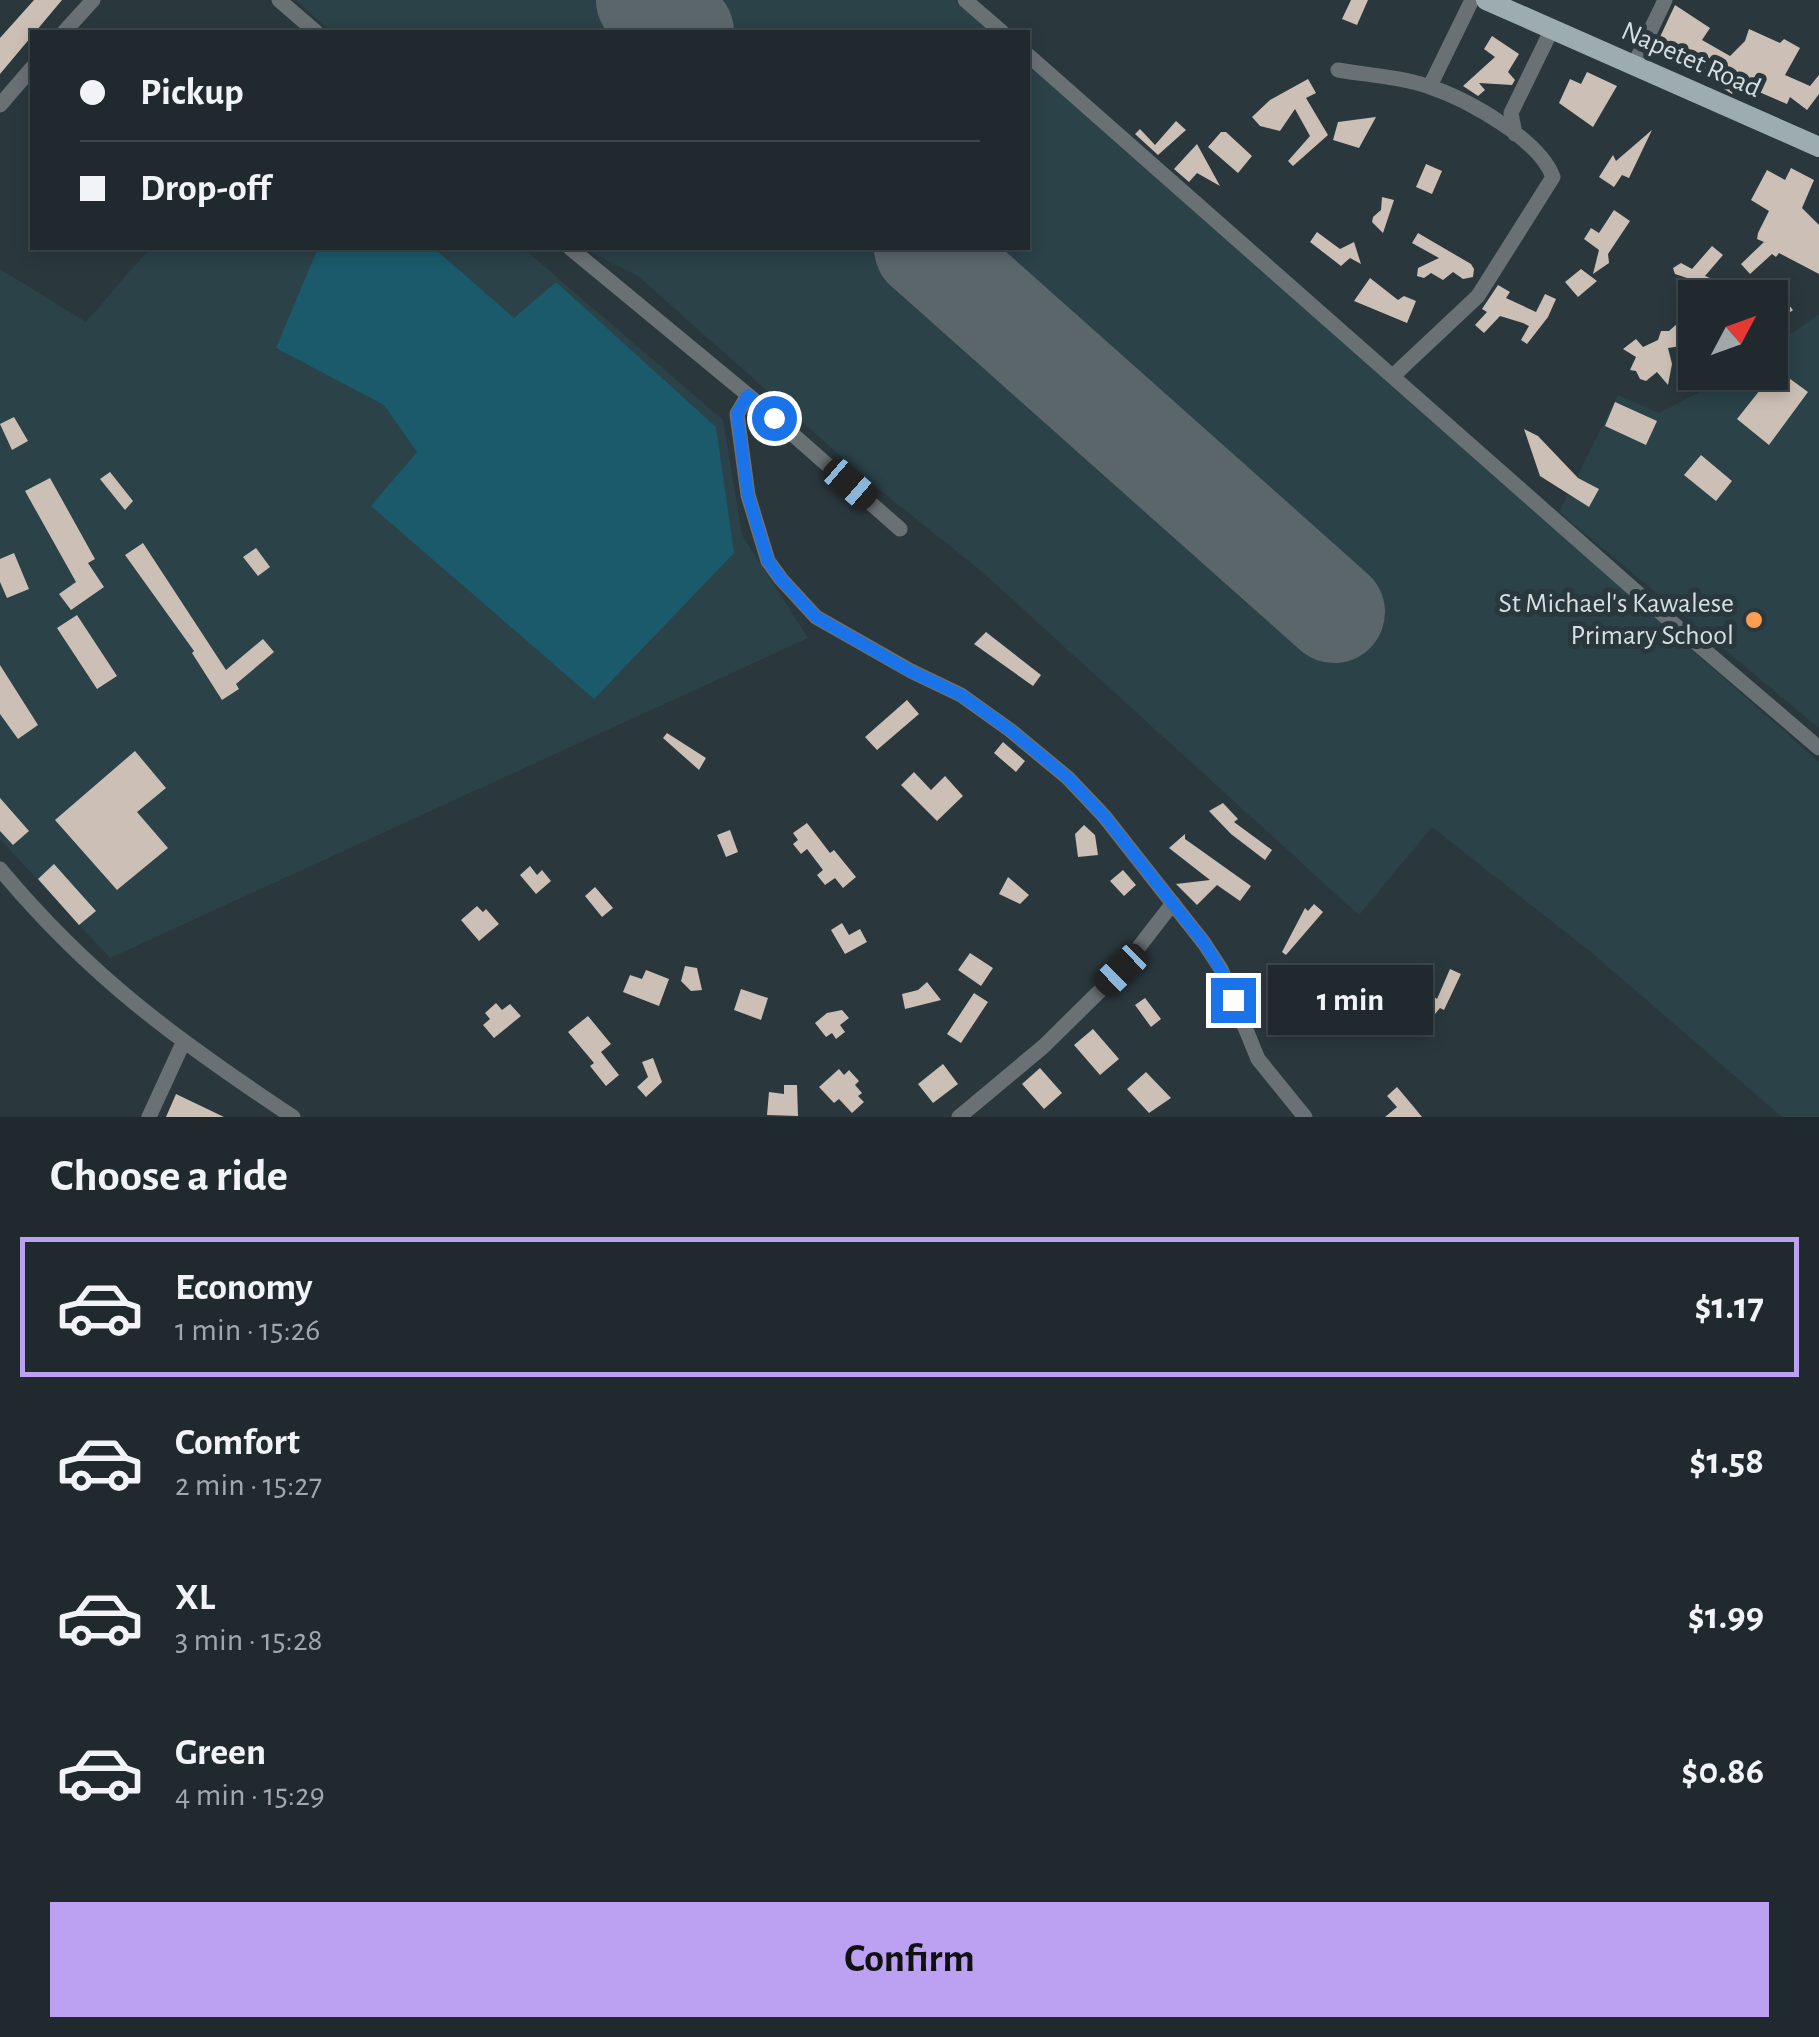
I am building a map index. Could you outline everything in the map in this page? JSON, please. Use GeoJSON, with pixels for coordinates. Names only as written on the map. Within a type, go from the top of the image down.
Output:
{"type":"FeatureCollection","features":[{"type":"Feature","properties":{"kind":"main road","name":"Napetet Road"},"geometry":{"type":"LineString","coordinates":[[1486,0],[1819,148]]}},
{"type":"Feature","properties":{"kind":"street"},"geometry":{"type":"LineString","coordinates":[[66,30],[93,0]]}},
{"type":"Feature","properties":{"kind":"street"},"geometry":{"type":"LineString","coordinates":[[279,0],[314,30]]}},
{"type":"Feature","properties":{"kind":"street"},"geometry":{"type":"LineString","coordinates":[[965,0],[1000,30]]}},
{"type":"Feature","properties":{"kind":"street"},"geometry":{"type":"LineString","coordinates":[[1430,86],[1472,0]]}},
{"type":"Feature","properties":{"kind":"street"},"geometry":{"type":"LineString","coordinates":[[1634,65],[1665,0]]}},
{"type":"Feature","properties":{"kind":"street"},"geometry":{"type":"LineString","coordinates":[[1516,134],[1511,113],[1552,29]]}},
{"type":"Feature","properties":{"kind":"street"},"geometry":{"type":"LineString","coordinates":[[1030,57],[1646,601],[1819,748]]}},
{"type":"Feature","properties":{"kind":"street"},"geometry":{"type":"LineString","coordinates":[[0,105],[30,70]]}},
{"type":"Feature","properties":{"kind":"street"},"geometry":{"type":"LineString","coordinates":[[1338,70],[1430,86],[1516,134],[1540,155],[1553,177],[1478,296],[1394,375]]}},
{"type":"Feature","properties":{"kind":"street"},"geometry":{"type":"LineString","coordinates":[[572,250],[748,395],[900,529]]}},
{"type":"Feature","properties":{"kind":"street"},"geometry":{"type":"LineString","coordinates":[[748,395],[737,414],[748,495],[768,561],[781,579],[816,617],[910,671],[961,695],[1010,730],[1083,792],[1173,903],[1221,970],[1258,1059],[1305,1117]]}},
{"type":"Feature","properties":{"kind":"street"},"geometry":{"type":"LineString","coordinates":[[0,869],[89,966],[183,1043],[292,1117]]}},
{"type":"Feature","properties":{"kind":"street"},"geometry":{"type":"LineString","coordinates":[[959,1117],[1044,1046],[1121,970],[1173,903]]}},
{"type":"Feature","properties":{"kind":"street"},"geometry":{"type":"LineString","coordinates":[[149,1117],[183,1043]]}},
{"type":"Feature","properties":{"kind":"shaded area"},"geometry":{"type":"Polygon","coordinates":[[[295,0],[955,0],[990,30],[330,30],[295,0]]]}},
{"type":"Feature","properties":{"kind":"shaded area"},"geometry":{"type":"Polygon","coordinates":[[[1030,66],[1819,762],[1819,1117],[1782,1117],[1592,953],[1432,827],[1359,915],[980,570],[871,483],[638,276],[587,250],[1030,250],[1030,66]]]}},
{"type":"Feature","properties":{"kind":"shaded area"},"geometry":{"type":"Polygon","coordinates":[[[148,250],[525,250],[723,420],[742,535],[808,638],[110,958],[0,839],[0,269],[86,322],[148,250]]]}},
{"type":"Feature","properties":{"kind":"shaded area"},"geometry":{"type":"Polygon","coordinates":[[[317,250],[436,250],[514,318],[556,282],[716,427],[734,553],[594,699],[371,506],[417,452],[384,405],[276,348],[317,250]]]}},
{"type":"Feature","properties":{"kind":"shaded area","name":"St Michael's Kawalese Primary School"},"geometry":{"type":"Polygon","coordinates":[[[1819,314],[1819,728],[1559,512],[1618,395],[1659,413],[1703,390],[1788,390],[1788,336],[1819,314]]]}},
{"type":"Feature","properties":{"kind":"building"},"geometry":{"type":"Polygon","coordinates":[[[34,0],[62,0],[37,30],[30,30],[30,38],[0,74],[0,38],[34,0]]]}},
{"type":"Feature","properties":{"kind":"building"},"geometry":{"type":"Polygon","coordinates":[[[1351,0],[1368,0],[1357,25],[1342,19],[1351,0]]]}},
{"type":"Feature","properties":{"kind":"building"},"geometry":{"type":"Polygon","coordinates":[[[1675,5],[1710,28],[1702,40],[1730,56],[1745,41],[1749,29],[1800,48],[1785,75],[1810,86],[1819,75],[1819,94],[1807,110],[1790,97],[1787,104],[1737,82],[1732,94],[1680,61],[1678,66],[1652,54],[1675,5]]]}},
{"type":"Feature","properties":{"kind":"building"},"geometry":{"type":"Polygon","coordinates":[[[1492,36],[1519,54],[1508,72],[1515,80],[1512,85],[1479,83],[1485,90],[1478,96],[1463,86],[1495,57],[1484,49],[1492,36]]]}},
{"type":"Feature","properties":{"kind":"building"},"geometry":{"type":"Polygon","coordinates":[[[1587,72],[1617,86],[1593,127],[1559,103],[1570,79],[1581,84],[1587,72]]]}},
{"type":"Feature","properties":{"kind":"building"},"geometry":{"type":"Polygon","coordinates":[[[1308,79],[1316,93],[1306,98],[1328,135],[1293,166],[1288,161],[1310,136],[1295,109],[1280,131],[1260,126],[1252,117],[1270,100],[1308,79]]]}},
{"type":"Feature","properties":{"kind":"building"},"geometry":{"type":"Polygon","coordinates":[[[1376,117],[1359,148],[1333,140],[1338,122],[1376,117]]]}},
{"type":"Feature","properties":{"kind":"building"},"geometry":{"type":"Polygon","coordinates":[[[1176,121],[1186,130],[1158,155],[1135,134],[1140,129],[1155,145],[1176,121]]]}},
{"type":"Feature","properties":{"kind":"building"},"geometry":{"type":"Polygon","coordinates":[[[1652,130],[1629,178],[1622,175],[1614,187],[1599,177],[1613,155],[1616,161],[1652,130]]]}},
{"type":"Feature","properties":{"kind":"building"},"geometry":{"type":"Polygon","coordinates":[[[1221,132],[1226,132],[1252,156],[1238,173],[1208,147],[1221,132]]]}},
{"type":"Feature","properties":{"kind":"building"},"geometry":{"type":"Polygon","coordinates":[[[1197,144],[1220,186],[1197,173],[1189,182],[1174,169],[1197,144]]]}},
{"type":"Feature","properties":{"kind":"building"},"geometry":{"type":"Polygon","coordinates":[[[1426,164],[1442,171],[1432,194],[1416,187],[1426,164]]]}},
{"type":"Feature","properties":{"kind":"building"},"geometry":{"type":"Polygon","coordinates":[[[1791,168],[1814,180],[1802,208],[1819,225],[1819,274],[1779,253],[1776,257],[1772,254],[1750,274],[1741,264],[1764,242],[1757,239],[1769,211],[1751,200],[1767,170],[1785,180],[1791,168]]]}},
{"type":"Feature","properties":{"kind":"building"},"geometry":{"type":"Polygon","coordinates":[[[1382,197],[1394,200],[1383,233],[1372,222],[1381,210],[1382,197]]]}},
{"type":"Feature","properties":{"kind":"building"},"geometry":{"type":"Polygon","coordinates":[[[1614,210],[1630,221],[1608,254],[1609,263],[1593,274],[1599,250],[1584,239],[1591,228],[1599,233],[1614,210]]]}},
{"type":"Feature","properties":{"kind":"building"},"geometry":{"type":"Polygon","coordinates":[[[1317,232],[1340,249],[1354,242],[1361,264],[1350,258],[1341,266],[1310,242],[1317,232]]]}},
{"type":"Feature","properties":{"kind":"building"},"geometry":{"type":"Polygon","coordinates":[[[1418,233],[1471,264],[1473,277],[1463,279],[1453,272],[1443,280],[1431,273],[1424,278],[1417,276],[1418,268],[1439,258],[1412,243],[1418,233]]]}},
{"type":"Feature","properties":{"kind":"building"},"geometry":{"type":"Polygon","coordinates":[[[1712,246],[1723,255],[1705,276],[1709,280],[1689,280],[1675,274],[1673,268],[1681,263],[1692,269],[1712,246]]]}},
{"type":"Feature","properties":{"kind":"building"},"geometry":{"type":"Polygon","coordinates":[[[1581,269],[1597,281],[1578,297],[1565,282],[1581,269]]]}},
{"type":"Feature","properties":{"kind":"building"},"geometry":{"type":"Polygon","coordinates":[[[1370,278],[1398,300],[1404,296],[1416,301],[1407,323],[1354,301],[1370,278]]]}},
{"type":"Feature","properties":{"kind":"building"},"geometry":{"type":"Polygon","coordinates":[[[1498,285],[1510,292],[1506,298],[1536,312],[1545,294],[1556,299],[1548,317],[1527,344],[1521,340],[1529,326],[1523,323],[1500,316],[1484,333],[1475,325],[1487,312],[1482,309],[1498,285]]]}},
{"type":"Feature","properties":{"kind":"building"},"geometry":{"type":"Polygon","coordinates":[[[1678,323],[1678,346],[1668,348],[1672,364],[1668,385],[1657,372],[1646,381],[1640,379],[1636,371],[1630,370],[1636,357],[1623,349],[1636,339],[1643,347],[1658,340],[1661,331],[1669,331],[1678,323]]]}},
{"type":"Feature","properties":{"kind":"building"},"geometry":{"type":"Polygon","coordinates":[[[1788,377],[1808,392],[1769,445],[1737,419],[1760,390],[1788,390],[1788,377]]]}},
{"type":"Feature","properties":{"kind":"building"},"geometry":{"type":"Polygon","coordinates":[[[1615,402],[1657,421],[1646,445],[1605,426],[1615,402]]]}},
{"type":"Feature","properties":{"kind":"building"},"geometry":{"type":"Polygon","coordinates":[[[14,417],[28,441],[12,450],[0,424],[14,417]]]}},
{"type":"Feature","properties":{"kind":"building"},"geometry":{"type":"Polygon","coordinates":[[[1524,429],[1538,436],[1578,478],[1599,489],[1589,507],[1540,476],[1524,429]]]}},
{"type":"Feature","properties":{"kind":"building"},"geometry":{"type":"Polygon","coordinates":[[[1701,455],[1732,481],[1716,501],[1684,475],[1701,455]]]}},
{"type":"Feature","properties":{"kind":"building"},"geometry":{"type":"Polygon","coordinates":[[[110,472],[133,501],[125,510],[100,479],[110,472]]]}},
{"type":"Feature","properties":{"kind":"building"},"geometry":{"type":"Polygon","coordinates":[[[50,478],[95,559],[88,563],[104,587],[71,610],[59,594],[76,582],[25,491],[50,478]]]}},
{"type":"Feature","properties":{"kind":"building"},"geometry":{"type":"Polygon","coordinates":[[[143,543],[226,670],[263,639],[274,652],[236,684],[239,689],[222,700],[194,651],[125,555],[143,543]]]}},
{"type":"Feature","properties":{"kind":"building"},"geometry":{"type":"Polygon","coordinates":[[[256,548],[270,567],[258,576],[243,557],[256,548]]]}},
{"type":"Feature","properties":{"kind":"building"},"geometry":{"type":"Polygon","coordinates":[[[14,553],[29,589],[7,598],[0,582],[0,559],[14,553]]]}},
{"type":"Feature","properties":{"kind":"building"},"geometry":{"type":"Polygon","coordinates":[[[77,615],[117,676],[97,689],[57,628],[77,615]]]}},
{"type":"Feature","properties":{"kind":"building"},"geometry":{"type":"Polygon","coordinates":[[[986,632],[1041,675],[1033,686],[974,644],[986,632]]]}},
{"type":"Feature","properties":{"kind":"building"},"geometry":{"type":"Polygon","coordinates":[[[0,665],[38,725],[18,739],[0,714],[0,665]]]}},
{"type":"Feature","properties":{"kind":"building"},"geometry":{"type":"Polygon","coordinates":[[[907,700],[919,714],[877,750],[865,737],[907,700]]]}},
{"type":"Feature","properties":{"kind":"building"},"geometry":{"type":"Polygon","coordinates":[[[667,733],[706,758],[699,770],[663,738],[667,733]]]}},
{"type":"Feature","properties":{"kind":"building"},"geometry":{"type":"Polygon","coordinates":[[[1003,742],[1025,761],[1016,772],[994,753],[1003,742]]]}},
{"type":"Feature","properties":{"kind":"building"},"geometry":{"type":"Polygon","coordinates":[[[135,751],[166,788],[137,812],[168,848],[117,890],[55,820],[135,751]]]}},
{"type":"Feature","properties":{"kind":"building"},"geometry":{"type":"Polygon","coordinates":[[[914,772],[931,790],[945,776],[963,796],[937,821],[901,785],[914,772]]]}},
{"type":"Feature","properties":{"kind":"building"},"geometry":{"type":"Polygon","coordinates":[[[0,798],[29,831],[13,845],[0,831],[0,798]]]}},
{"type":"Feature","properties":{"kind":"building"},"geometry":{"type":"Polygon","coordinates":[[[1223,803],[1238,819],[1234,822],[1272,850],[1265,860],[1209,811],[1223,803]]]}},
{"type":"Feature","properties":{"kind":"building"},"geometry":{"type":"Polygon","coordinates":[[[807,823],[830,853],[834,850],[856,877],[843,888],[835,878],[825,885],[817,875],[823,870],[807,849],[801,854],[793,844],[798,840],[793,833],[807,823]]]}},
{"type":"Feature","properties":{"kind":"building"},"geometry":{"type":"Polygon","coordinates":[[[1084,825],[1095,835],[1098,855],[1078,857],[1075,834],[1084,825]]]}},
{"type":"Feature","properties":{"kind":"building"},"geometry":{"type":"Polygon","coordinates":[[[730,830],[738,852],[726,857],[717,835],[730,830]]]}},
{"type":"Feature","properties":{"kind":"building"},"geometry":{"type":"Polygon","coordinates":[[[1185,834],[1185,839],[1251,886],[1240,901],[1217,885],[1197,905],[1176,884],[1210,880],[1169,848],[1185,834]]]}},
{"type":"Feature","properties":{"kind":"building"},"geometry":{"type":"Polygon","coordinates":[[[54,864],[96,911],[79,925],[38,879],[54,864]]]}},
{"type":"Feature","properties":{"kind":"building"},"geometry":{"type":"Polygon","coordinates":[[[530,866],[537,875],[542,870],[551,881],[536,894],[520,875],[530,866]]]}},
{"type":"Feature","properties":{"kind":"building"},"geometry":{"type":"Polygon","coordinates":[[[1123,870],[1136,885],[1124,896],[1110,881],[1123,870]]]}},
{"type":"Feature","properties":{"kind":"building"},"geometry":{"type":"Polygon","coordinates":[[[1008,877],[1029,895],[1020,904],[999,894],[1008,877]]]}},
{"type":"Feature","properties":{"kind":"building"},"geometry":{"type":"Polygon","coordinates":[[[595,887],[613,908],[602,917],[585,896],[595,887]]]}},
{"type":"Feature","properties":{"kind":"building"},"geometry":{"type":"Polygon","coordinates":[[[1314,904],[1323,912],[1286,955],[1282,952],[1305,908],[1308,911],[1314,904]]]}},
{"type":"Feature","properties":{"kind":"building"},"geometry":{"type":"Polygon","coordinates":[[[477,906],[483,912],[486,909],[499,924],[479,941],[461,920],[477,906]]]}},
{"type":"Feature","properties":{"kind":"building"},"geometry":{"type":"Polygon","coordinates":[[[842,923],[849,935],[860,929],[867,942],[845,954],[831,930],[842,923]]]}},
{"type":"Feature","properties":{"kind":"building"},"geometry":{"type":"Polygon","coordinates":[[[970,953],[993,968],[981,986],[958,970],[970,953]]]}},
{"type":"Feature","properties":{"kind":"building"},"geometry":{"type":"Polygon","coordinates":[[[685,966],[697,968],[702,990],[691,991],[681,981],[685,966]]]}},
{"type":"Feature","properties":{"kind":"building"},"geometry":{"type":"Polygon","coordinates":[[[1450,969],[1461,974],[1444,1010],[1440,1008],[1435,1014],[1415,997],[1422,987],[1437,999],[1450,969]]]}},
{"type":"Feature","properties":{"kind":"building"},"geometry":{"type":"Polygon","coordinates":[[[646,970],[669,979],[659,1006],[623,992],[630,975],[642,979],[646,970]]]}},
{"type":"Feature","properties":{"kind":"building"},"geometry":{"type":"Polygon","coordinates":[[[927,982],[941,1000],[905,1009],[902,994],[918,990],[927,982]]]}},
{"type":"Feature","properties":{"kind":"building"},"geometry":{"type":"Polygon","coordinates":[[[741,989],[768,998],[761,1020],[734,1010],[741,989]]]}},
{"type":"Feature","properties":{"kind":"building"},"geometry":{"type":"Polygon","coordinates":[[[974,993],[988,1002],[961,1043],[947,1034],[974,993]]]}},
{"type":"Feature","properties":{"kind":"building"},"geometry":{"type":"Polygon","coordinates":[[[1145,998],[1161,1019],[1151,1027],[1135,1005],[1145,998]]]}},
{"type":"Feature","properties":{"kind":"building"},"geometry":{"type":"Polygon","coordinates":[[[496,1003],[502,1010],[510,1004],[521,1016],[494,1038],[483,1025],[490,1019],[485,1013],[496,1003]]]}},
{"type":"Feature","properties":{"kind":"building"},"geometry":{"type":"Polygon","coordinates":[[[842,1010],[849,1018],[840,1025],[845,1032],[836,1039],[832,1033],[826,1037],[815,1023],[827,1013],[842,1010]]]}},
{"type":"Feature","properties":{"kind":"building"},"geometry":{"type":"Polygon","coordinates":[[[588,1016],[611,1044],[601,1052],[619,1075],[606,1086],[590,1066],[594,1063],[568,1032],[588,1016]]]}},
{"type":"Feature","properties":{"kind":"building"},"geometry":{"type":"Polygon","coordinates":[[[1093,1029],[1119,1059],[1100,1075],[1074,1045],[1093,1029]]]}},
{"type":"Feature","properties":{"kind":"building"},"geometry":{"type":"Polygon","coordinates":[[[653,1058],[662,1082],[646,1097],[637,1087],[648,1077],[642,1062],[653,1058]]]}},
{"type":"Feature","properties":{"kind":"building"},"geometry":{"type":"Polygon","coordinates":[[[943,1064],[958,1084],[933,1103],[918,1084],[943,1064]]]}},
{"type":"Feature","properties":{"kind":"building"},"geometry":{"type":"Polygon","coordinates":[[[1040,1068],[1062,1093],[1044,1109],[1022,1084],[1040,1068]]]}},
{"type":"Feature","properties":{"kind":"building"},"geometry":{"type":"Polygon","coordinates":[[[839,1069],[844,1075],[849,1070],[859,1081],[855,1085],[864,1102],[852,1113],[839,1099],[834,1103],[819,1087],[839,1069]]]}},
{"type":"Feature","properties":{"kind":"building"},"geometry":{"type":"Polygon","coordinates":[[[1146,1072],[1171,1098],[1149,1113],[1127,1089],[1146,1072]]]}},
{"type":"Feature","properties":{"kind":"building"},"geometry":{"type":"Polygon","coordinates":[[[784,1085],[797,1085],[798,1116],[767,1115],[769,1092],[784,1094],[784,1085]]]}},
{"type":"Feature","properties":{"kind":"building"},"geometry":{"type":"Polygon","coordinates":[[[1397,1087],[1422,1117],[1385,1117],[1397,1107],[1387,1096],[1397,1087]]]}},
{"type":"Feature","properties":{"kind":"building"},"geometry":{"type":"Polygon","coordinates":[[[176,1094],[224,1117],[166,1117],[176,1094]]]}},
{"type":"Feature","properties":{"kind":"runway"},"geometry":{"type":"LineString","coordinates":[[647,0],[681,30]]}},
{"type":"Feature","properties":{"kind":"runway"},"geometry":{"type":"LineString","coordinates":[[927,250],[1334,612]]}},
{"type":"Feature","properties":{"kind":"place","name":"St Michael's Kawalese Primary School"},"geometry":{"type":"Point","coordinates":[1754,620]}},
{"type":"Feature","properties":{"kind":"route"},"geometry":{"type":"LineString","coordinates":[[774,418],[748,395],[737,414],[756,526],[768,561],[781,579],[816,617],[910,671],[961,695],[1068,778],[1104,816],[1204,943],[1233,1000]]}}]}
